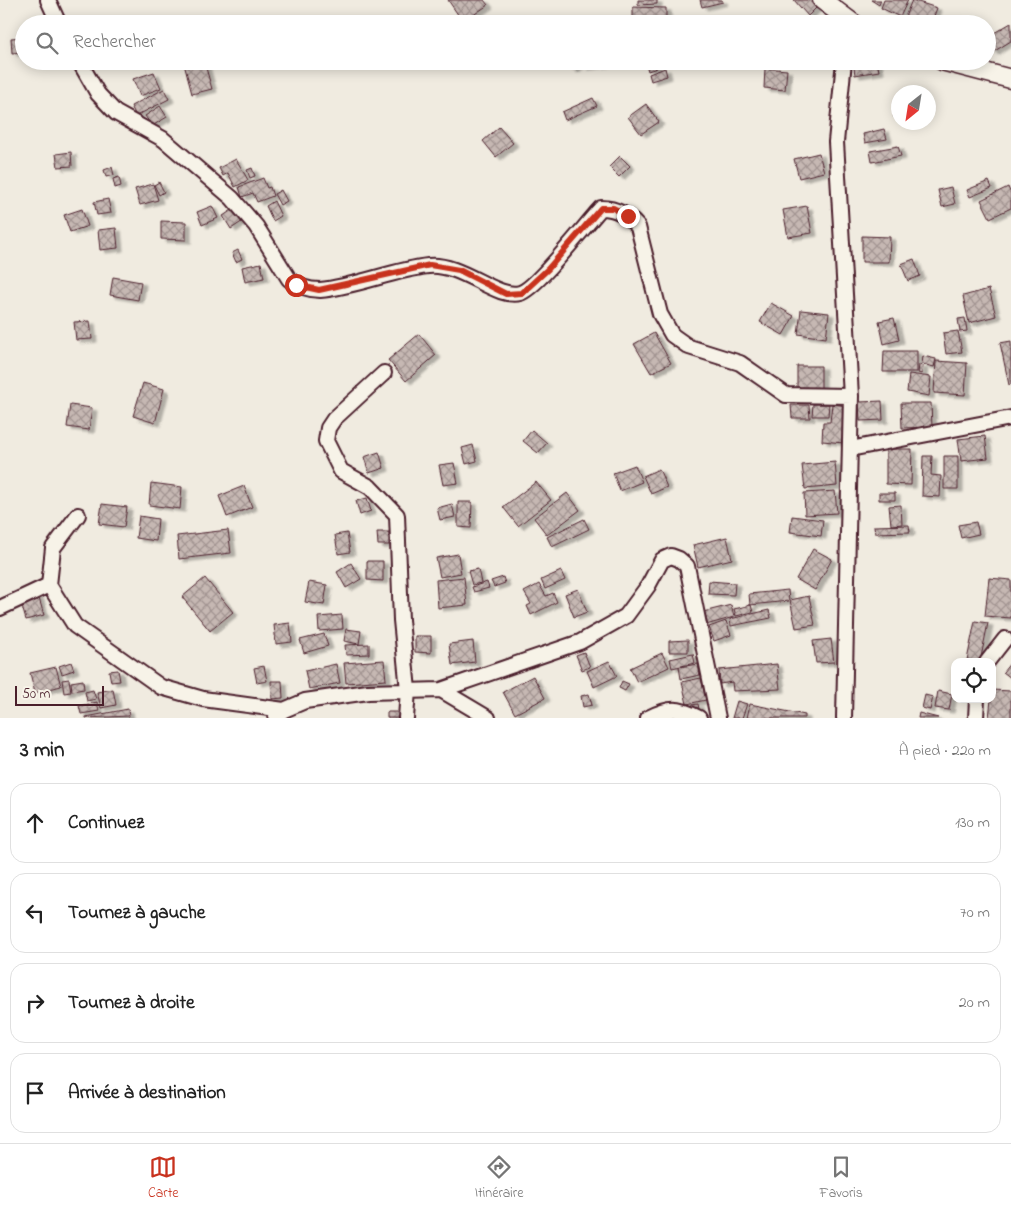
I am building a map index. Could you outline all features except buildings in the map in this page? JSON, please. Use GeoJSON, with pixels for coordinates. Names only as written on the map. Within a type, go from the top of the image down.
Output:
{"type":"FeatureCollection","features":[{"type":"Feature","properties":{"kind":"street"},"geometry":{"type":"LineString","coordinates":[[48,0],[55,15]]}},
{"type":"Feature","properties":{"kind":"street"},"geometry":{"type":"LineString","coordinates":[[822,0],[840,15]]}},
{"type":"Feature","properties":{"kind":"street"},"geometry":{"type":"LineString","coordinates":[[84,70],[98,94],[116,113],[163,139],[232,198],[256,226],[289,279],[296,285],[319,290],[430,265],[459,270],[506,294],[522,293],[548,269],[601,208],[613,208],[628,216],[638,227],[660,314],[672,334],[689,347],[740,363],[786,395],[851,396]]}},
{"type":"Feature","properties":{"kind":"street"},"geometry":{"type":"LineString","coordinates":[[843,70],[836,142],[851,396],[844,718]]}},
{"type":"Feature","properties":{"kind":"street"},"geometry":{"type":"LineString","coordinates":[[976,70],[1011,79]]}},
{"type":"Feature","properties":{"kind":"street"},"geometry":{"type":"LineString","coordinates":[[384,373],[334,419],[328,428],[326,441],[341,471],[370,487],[397,514],[401,620],[408,690],[406,718]]}},
{"type":"Feature","properties":{"kind":"street"},"geometry":{"type":"LineString","coordinates":[[850,449],[1011,418]]}},
{"type":"Feature","properties":{"kind":"street"},"geometry":{"type":"LineString","coordinates":[[78,515],[53,548],[49,585],[75,626],[161,687],[203,699],[279,714],[305,701],[368,692],[441,690],[580,642],[626,616],[648,586],[662,560],[671,556],[680,559],[687,566],[718,718]]}},
{"type":"Feature","properties":{"kind":"street"},"geometry":{"type":"LineString","coordinates":[[0,608],[49,585]]}},
{"type":"Feature","properties":{"kind":"street"},"geometry":{"type":"LineString","coordinates":[[990,658],[1005,639]]}},
{"type":"Feature","properties":{"kind":"street"},"geometry":{"type":"LineString","coordinates":[[441,690],[488,718]]}},
{"type":"Feature","properties":{"kind":"street"},"geometry":{"type":"LineString","coordinates":[[976,718],[977,703]]}},
{"type":"Feature","properties":{"kind":"street"},"geometry":{"type":"LineString","coordinates":[[648,718],[666,708],[686,711],[700,718]]}},
{"type":"Feature","properties":{"kind":"route"},"geometry":{"type":"LineString","coordinates":[[296,285],[319,290],[430,265],[459,270],[506,294],[522,293],[548,269],[601,208],[613,208],[628,216]]}}]}
